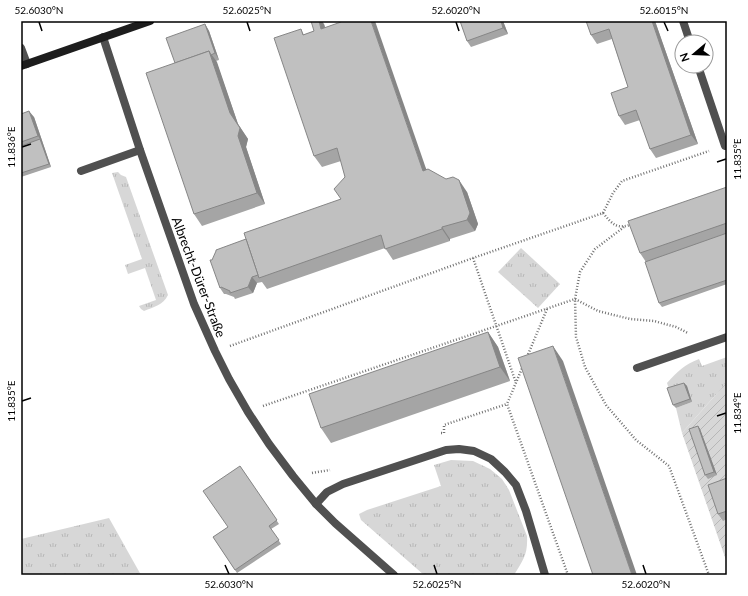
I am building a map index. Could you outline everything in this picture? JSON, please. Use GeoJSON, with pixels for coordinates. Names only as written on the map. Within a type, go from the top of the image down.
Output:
{"type":"FeatureCollection","features":[{"type":"Feature","properties":{"kind":"street"},"geometry":{"type":"LineString","coordinates":[[21,48],[24,65],[150,21]]}},
{"type":"Feature","properties":{"kind":"street"},"geometry":{"type":"LineString","coordinates":[[683,21],[687,34]]}},
{"type":"Feature","properties":{"kind":"street","name":"Albrecht-Dürer-Straße"},"geometry":{"type":"LineString","coordinates":[[103,37],[140,150],[194,304],[229,379],[269,444],[316,504],[335,523],[394,575]]}},
{"type":"Feature","properties":{"kind":"street"},"geometry":{"type":"LineString","coordinates":[[701,74],[725,146]]}},
{"type":"Feature","properties":{"kind":"street"},"geometry":{"type":"LineString","coordinates":[[81,171],[140,150]]}},
{"type":"Feature","properties":{"kind":"street"},"geometry":{"type":"LineString","coordinates":[[637,368],[727,337]]}},
{"type":"Feature","properties":{"kind":"street"},"geometry":{"type":"LineString","coordinates":[[316,504],[327,492],[350,482],[446,450],[459,449],[474,451],[491,459],[516,485],[526,511],[545,575]]}},
{"type":"Feature","properties":{"kind":"path"},"geometry":{"type":"LineString","coordinates":[[215,351],[603,213],[613,193],[622,181],[725,146]]}},
{"type":"Feature","properties":{"kind":"path"},"geometry":{"type":"LineString","coordinates":[[603,213],[611,223],[624,227]]}},
{"type":"Feature","properties":{"kind":"path"},"geometry":{"type":"LineString","coordinates":[[639,222],[624,227],[595,249],[580,272],[575,299],[576,337],[585,367],[606,405],[636,440],[669,466],[709,575]]}},
{"type":"Feature","properties":{"kind":"path"},"geometry":{"type":"LineString","coordinates":[[473,258],[516,383]]}},
{"type":"Feature","properties":{"kind":"path"},"geometry":{"type":"LineString","coordinates":[[248,412],[575,299],[598,311],[630,320],[654,321],[676,327],[690,334],[700,346]]}},
{"type":"Feature","properties":{"kind":"path"},"geometry":{"type":"LineString","coordinates":[[547,308],[507,404],[568,575]]}},
{"type":"Feature","properties":{"kind":"path"},"geometry":{"type":"LineString","coordinates":[[436,435],[444,432],[444,425],[507,404]]}},
{"type":"Feature","properties":{"kind":"path"},"geometry":{"type":"LineString","coordinates":[[293,476],[335,469]]}},
{"type":"Feature","properties":{"kind":"green space"},"geometry":{"type":"Polygon","coordinates":[[[118,172],[126,177],[168,295],[155,307],[144,311],[139,306],[156,300],[145,268],[128,274],[125,265],[142,259],[112,173],[118,172]]]}},
{"type":"Feature","properties":{"kind":"green space"},"geometry":{"type":"Polygon","coordinates":[[[521,248],[560,284],[538,308],[498,272],[521,248]]]}},
{"type":"Feature","properties":{"kind":"green space"},"geometry":{"type":"Polygon","coordinates":[[[727,357],[727,382],[682,433],[676,408],[692,402],[687,386],[670,392],[667,383],[682,369],[694,361],[699,359],[702,366],[727,357]]]}},
{"type":"Feature","properties":{"kind":"green space"},"geometry":{"type":"Polygon","coordinates":[[[727,382],[727,563],[682,433],[727,382]]]}},
{"type":"Feature","properties":{"kind":"green space"},"geometry":{"type":"Polygon","coordinates":[[[451,460],[473,461],[490,469],[502,479],[509,490],[527,536],[526,553],[514,575],[424,575],[361,520],[359,514],[367,510],[441,486],[434,465],[451,460]]]}},
{"type":"Feature","properties":{"kind":"green space"},"geometry":{"type":"Polygon","coordinates":[[[109,518],[141,575],[21,575],[21,539],[109,518]]]}},
{"type":"Feature","properties":{"kind":"building"},"geometry":{"type":"Polygon","coordinates":[[[311,21],[319,21],[321,29],[341,21],[371,21],[423,171],[428,169],[446,179],[453,177],[459,180],[470,213],[467,220],[442,227],[442,229],[385,249],[381,235],[259,278],[244,233],[341,199],[334,189],[345,177],[337,148],[314,156],[274,38],[301,29],[303,35],[314,31],[311,21]]]}},
{"type":"Feature","properties":{"kind":"building"},"geometry":{"type":"Polygon","coordinates":[[[460,21],[501,21],[503,28],[467,41],[460,21]]]}},
{"type":"Feature","properties":{"kind":"building"},"geometry":{"type":"Polygon","coordinates":[[[586,21],[652,21],[691,135],[650,149],[636,110],[619,116],[611,93],[628,87],[609,29],[591,35],[586,21]]]}},
{"type":"Feature","properties":{"kind":"building"},"geometry":{"type":"Polygon","coordinates":[[[205,24],[215,53],[211,55],[209,51],[175,63],[166,38],[205,24]]]}},
{"type":"Feature","properties":{"kind":"building"},"geometry":{"type":"Polygon","coordinates":[[[209,51],[230,113],[240,128],[238,136],[257,193],[194,214],[146,73],[209,51]]]}},
{"type":"Feature","properties":{"kind":"building"},"geometry":{"type":"Polygon","coordinates":[[[29,111],[38,136],[21,142],[21,114],[29,111]]]}},
{"type":"Feature","properties":{"kind":"building"},"geometry":{"type":"Polygon","coordinates":[[[40,139],[49,164],[21,173],[21,146],[40,139]]]}},
{"type":"Feature","properties":{"kind":"building"},"geometry":{"type":"Polygon","coordinates":[[[727,187],[727,223],[640,253],[628,221],[727,187]]]}},
{"type":"Feature","properties":{"kind":"building"},"geometry":{"type":"Polygon","coordinates":[[[727,233],[727,280],[659,303],[645,262],[727,233]]]}},
{"type":"Feature","properties":{"kind":"building"},"geometry":{"type":"Polygon","coordinates":[[[246,239],[258,275],[252,277],[248,287],[230,293],[230,291],[221,287],[220,288],[210,260],[212,260],[216,250],[246,239]]]}},
{"type":"Feature","properties":{"kind":"building"},"geometry":{"type":"Polygon","coordinates":[[[488,332],[500,367],[321,428],[309,394],[488,332]]]}},
{"type":"Feature","properties":{"kind":"building"},"geometry":{"type":"Polygon","coordinates":[[[553,346],[632,575],[593,575],[518,358],[553,346]]]}},
{"type":"Feature","properties":{"kind":"building"},"geometry":{"type":"Polygon","coordinates":[[[684,383],[690,399],[673,405],[667,388],[684,383]]]}},
{"type":"Feature","properties":{"kind":"building"},"geometry":{"type":"Polygon","coordinates":[[[698,426],[714,472],[705,475],[689,429],[698,426]]]}},
{"type":"Feature","properties":{"kind":"building"},"geometry":{"type":"Polygon","coordinates":[[[240,466],[277,520],[269,526],[279,540],[235,570],[213,537],[228,527],[203,491],[240,466]]]}},
{"type":"Feature","properties":{"kind":"building"},"geometry":{"type":"Polygon","coordinates":[[[727,478],[727,511],[718,514],[708,485],[727,478]]]}}]}
